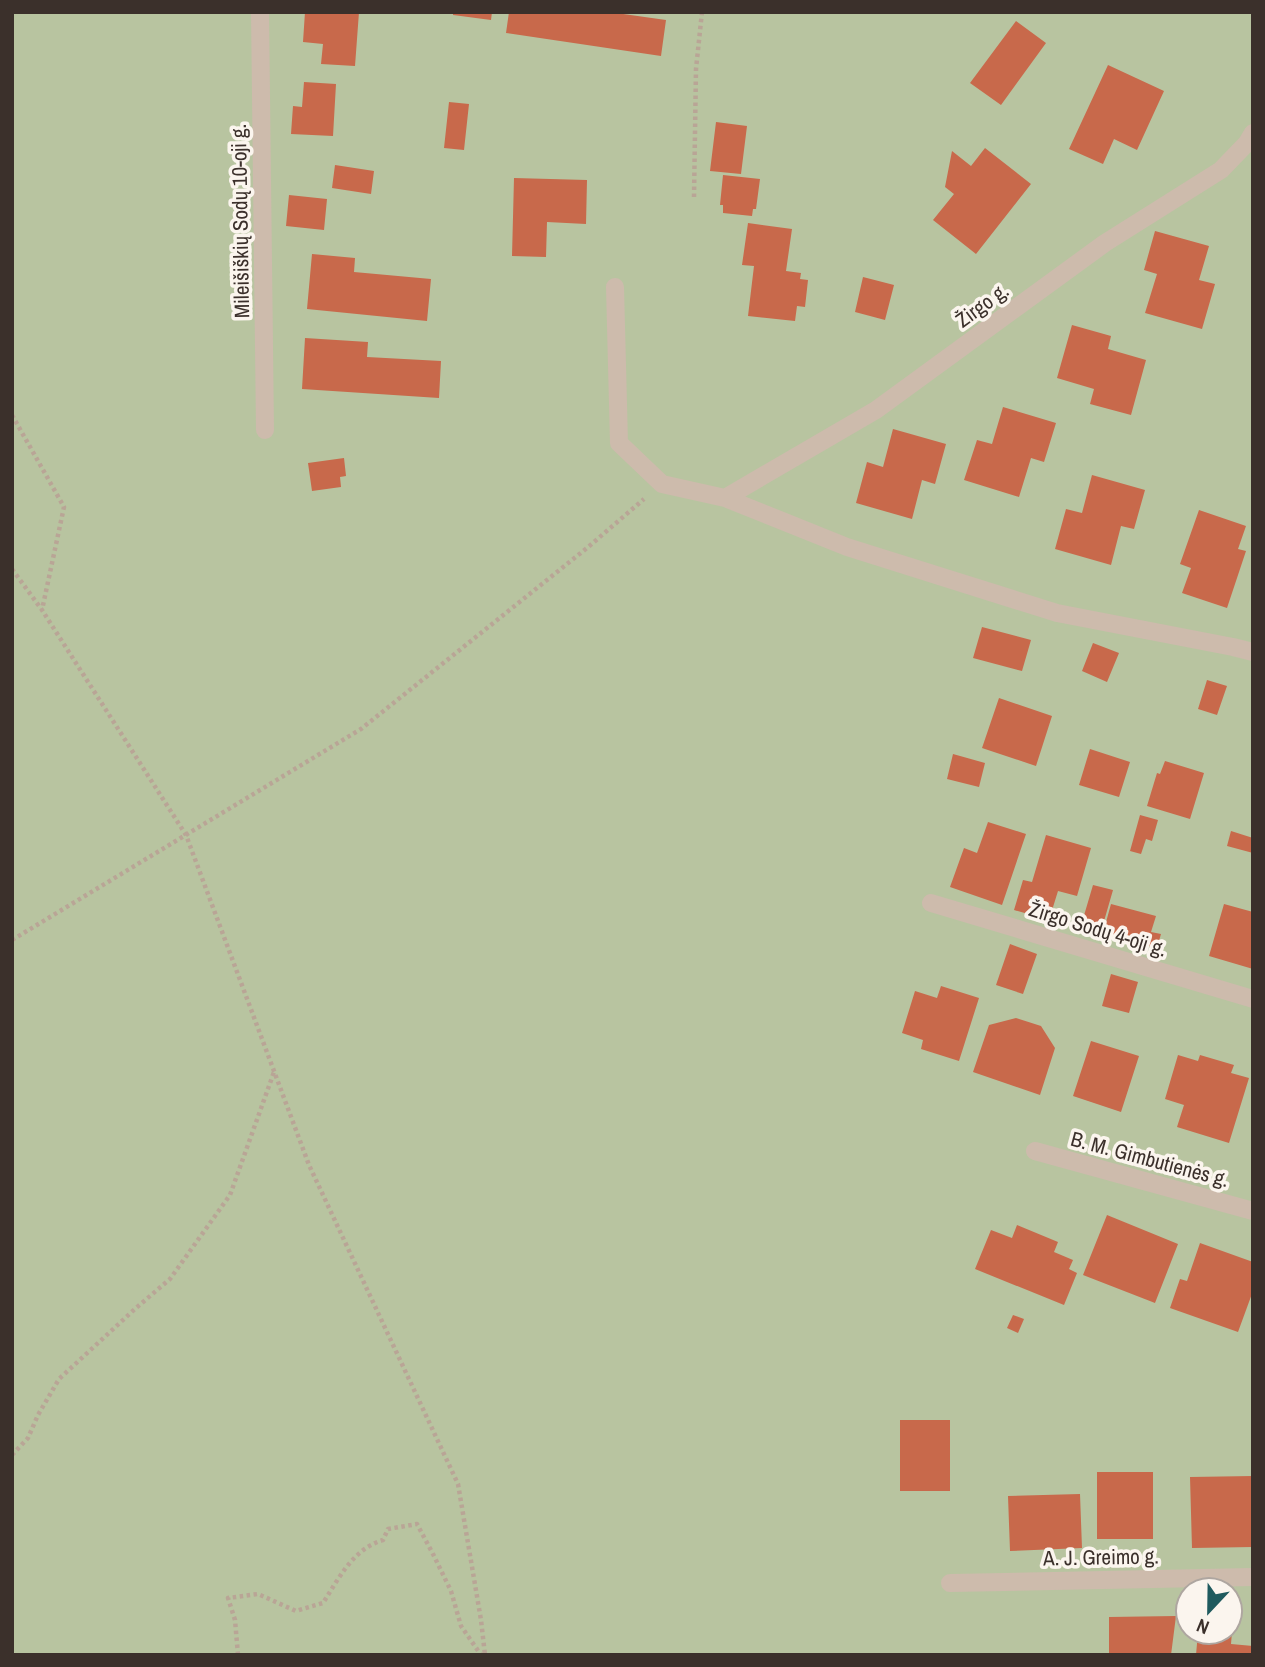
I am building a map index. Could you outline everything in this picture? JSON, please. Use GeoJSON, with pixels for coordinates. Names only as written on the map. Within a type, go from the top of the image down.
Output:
{"type":"FeatureCollection","features":[{"type":"Feature","properties":{"kind":"street","name":"Mileišiškių Sodų 10-oji g."},"geometry":{"type":"LineString","coordinates":[[260,12],[265,430]]}},
{"type":"Feature","properties":{"kind":"street","name":"Žirgo g."},"geometry":{"type":"LineString","coordinates":[[725,498],[876,410],[1105,243],[1221,170],[1253,133]]}},
{"type":"Feature","properties":{"kind":"street"},"geometry":{"type":"LineString","coordinates":[[615,287],[619,443],[662,484],[725,498],[847,547],[1057,613],[1253,652]]}},
{"type":"Feature","properties":{"kind":"street","name":"Žirgo Sodų 4-oji g."},"geometry":{"type":"LineString","coordinates":[[931,903],[1253,999]]}},
{"type":"Feature","properties":{"kind":"street","name":"B. M. Gimbutienės g."},"geometry":{"type":"LineString","coordinates":[[1035,1152],[1253,1211]]}},
{"type":"Feature","properties":{"kind":"street","name":"A. J. Greimo g."},"geometry":{"type":"LineString","coordinates":[[950,1583],[1253,1577]]}},
{"type":"Feature","properties":{"kind":"path"},"geometry":{"type":"LineString","coordinates":[[694,197],[696,69],[702,12]]}},
{"type":"Feature","properties":{"kind":"path"},"geometry":{"type":"LineString","coordinates":[[12,415],[64,507],[42,610]]}},
{"type":"Feature","properties":{"kind":"path"},"geometry":{"type":"LineString","coordinates":[[12,940],[361,729],[587,548],[662,484]]}},
{"type":"Feature","properties":{"kind":"path"},"geometry":{"type":"LineString","coordinates":[[12,569],[42,610],[186,835],[309,1165],[458,1484],[481,1620],[483,1655]]}},
{"type":"Feature","properties":{"kind":"path"},"geometry":{"type":"LineString","coordinates":[[12,1455],[29,1438],[38,1415],[59,1379],[170,1279],[230,1195],[274,1071]]}},
{"type":"Feature","properties":{"kind":"path"},"geometry":{"type":"LineString","coordinates":[[238,1655],[234,1620],[228,1598],[258,1594],[296,1611],[323,1603],[352,1559],[383,1540],[388,1530],[417,1524],[451,1591],[461,1626],[483,1655]]}},
{"type":"Feature","properties":{"kind":"green space"},"geometry":{"type":"Polygon","coordinates":[[[12,12],[1253,12],[1253,1655],[12,1655],[12,12]]]}},
{"type":"Feature","properties":{"kind":"building"},"geometry":{"type":"Polygon","coordinates":[[[305,12],[359,12],[355,66],[321,64],[323,44],[303,42],[305,12]]]}},
{"type":"Feature","properties":{"kind":"building"},"geometry":{"type":"Polygon","coordinates":[[[453,12],[492,12],[491,20],[453,15],[453,12]]]}},
{"type":"Feature","properties":{"kind":"building"},"geometry":{"type":"Polygon","coordinates":[[[509,12],[609,12],[666,20],[661,56],[506,33],[509,12]]]}},
{"type":"Feature","properties":{"kind":"building"},"geometry":{"type":"Polygon","coordinates":[[[1016,21],[1046,43],[1001,105],[970,83],[1016,21]]]}},
{"type":"Feature","properties":{"kind":"building"},"geometry":{"type":"Polygon","coordinates":[[[1108,65],[1164,91],[1137,150],[1114,139],[1103,164],[1069,149],[1108,65]]]}},
{"type":"Feature","properties":{"kind":"building"},"geometry":{"type":"Polygon","coordinates":[[[304,82],[336,84],[333,136],[291,134],[293,106],[302,107],[304,82]]]}},
{"type":"Feature","properties":{"kind":"building"},"geometry":{"type":"Polygon","coordinates":[[[449,102],[469,104],[464,150],[444,148],[449,102]]]}},
{"type":"Feature","properties":{"kind":"building"},"geometry":{"type":"Polygon","coordinates":[[[716,122],[747,126],[741,174],[710,171],[716,122]]]}},
{"type":"Feature","properties":{"kind":"building"},"geometry":{"type":"Polygon","coordinates":[[[985,148],[1031,184],[976,254],[933,220],[954,194],[945,187],[952,151],[971,166],[985,148]]]}},
{"type":"Feature","properties":{"kind":"building"},"geometry":{"type":"Polygon","coordinates":[[[335,165],[374,171],[371,194],[332,188],[335,165]]]}},
{"type":"Feature","properties":{"kind":"building"},"geometry":{"type":"Polygon","coordinates":[[[723,175],[760,179],[756,209],[753,209],[752,216],[723,213],[723,205],[720,205],[723,175]]]}},
{"type":"Feature","properties":{"kind":"building"},"geometry":{"type":"Polygon","coordinates":[[[514,178],[587,180],[586,224],[547,222],[546,257],[512,256],[514,178]]]}},
{"type":"Feature","properties":{"kind":"building"},"geometry":{"type":"Polygon","coordinates":[[[289,195],[327,199],[324,230],[286,226],[289,195]]]}},
{"type":"Feature","properties":{"kind":"building"},"geometry":{"type":"Polygon","coordinates":[[[748,223],[792,229],[786,271],[801,273],[800,279],[808,280],[805,307],[797,306],[795,321],[748,316],[754,266],[742,265],[748,223]]]}},
{"type":"Feature","properties":{"kind":"building"},"geometry":{"type":"Polygon","coordinates":[[[1155,231],[1209,246],[1199,280],[1215,284],[1202,329],[1145,313],[1157,274],[1144,270],[1155,231]]]}},
{"type":"Feature","properties":{"kind":"building"},"geometry":{"type":"Polygon","coordinates":[[[312,254],[355,258],[354,272],[431,279],[427,321],[307,309],[312,254]]]}},
{"type":"Feature","properties":{"kind":"building"},"geometry":{"type":"Polygon","coordinates":[[[863,277],[894,285],[885,320],[855,312],[863,277]]]}},
{"type":"Feature","properties":{"kind":"building"},"geometry":{"type":"Polygon","coordinates":[[[1072,325],[1111,336],[1108,349],[1146,360],[1131,415],[1090,404],[1094,389],[1057,378],[1072,325]]]}},
{"type":"Feature","properties":{"kind":"building"},"geometry":{"type":"Polygon","coordinates":[[[305,338],[368,342],[367,357],[441,361],[439,398],[302,389],[305,338]]]}},
{"type":"Feature","properties":{"kind":"building"},"geometry":{"type":"Polygon","coordinates":[[[1003,407],[1056,423],[1044,462],[1031,458],[1019,497],[964,480],[977,440],[992,444],[1003,407]]]}},
{"type":"Feature","properties":{"kind":"building"},"geometry":{"type":"Polygon","coordinates":[[[893,429],[946,444],[935,484],[922,480],[912,519],[856,503],[867,462],[883,467],[893,429]]]}},
{"type":"Feature","properties":{"kind":"building"},"geometry":{"type":"Polygon","coordinates":[[[344,458],[346,476],[340,477],[341,487],[312,491],[308,463],[344,458]]]}},
{"type":"Feature","properties":{"kind":"building"},"geometry":{"type":"Polygon","coordinates":[[[1092,475],[1145,490],[1134,529],[1121,526],[1111,565],[1055,549],[1066,509],[1082,513],[1092,475]]]}},
{"type":"Feature","properties":{"kind":"building"},"geometry":{"type":"Polygon","coordinates":[[[1199,510],[1246,526],[1238,549],[1246,551],[1227,608],[1182,593],[1191,568],[1180,564],[1199,510]]]}},
{"type":"Feature","properties":{"kind":"building"},"geometry":{"type":"Polygon","coordinates":[[[982,627],[1031,640],[1022,671],[973,658],[982,627]]]}},
{"type":"Feature","properties":{"kind":"building"},"geometry":{"type":"Polygon","coordinates":[[[1093,643],[1119,653],[1107,682],[1082,671],[1093,643]]]}},
{"type":"Feature","properties":{"kind":"building"},"geometry":{"type":"Polygon","coordinates":[[[1207,680],[1227,686],[1217,715],[1198,709],[1207,680]]]}},
{"type":"Feature","properties":{"kind":"building"},"geometry":{"type":"Polygon","coordinates":[[[999,698],[1052,716],[1036,766],[982,748],[999,698]]]}},
{"type":"Feature","properties":{"kind":"building"},"geometry":{"type":"Polygon","coordinates":[[[1090,749],[1130,762],[1119,797],[1079,785],[1090,749]]]}},
{"type":"Feature","properties":{"kind":"building"},"geometry":{"type":"Polygon","coordinates":[[[953,754],[985,763],[979,787],[947,779],[953,754]]]}},
{"type":"Feature","properties":{"kind":"building"},"geometry":{"type":"Polygon","coordinates":[[[1165,761],[1204,773],[1190,819],[1147,806],[1157,773],[1160,774],[1165,761]]]}},
{"type":"Feature","properties":{"kind":"building"},"geometry":{"type":"Polygon","coordinates":[[[1140,815],[1158,820],[1152,841],[1146,839],[1141,854],[1130,851],[1140,815]]]}},
{"type":"Feature","properties":{"kind":"building"},"geometry":{"type":"Polygon","coordinates":[[[988,822],[1026,834],[1002,905],[950,887],[964,848],[977,853],[988,822]]]}},
{"type":"Feature","properties":{"kind":"building"},"geometry":{"type":"Polygon","coordinates":[[[1231,831],[1253,838],[1253,853],[1227,846],[1231,831]]]}},
{"type":"Feature","properties":{"kind":"building"},"geometry":{"type":"Polygon","coordinates":[[[1046,835],[1091,848],[1077,896],[1058,891],[1049,920],[1014,910],[1023,880],[1032,882],[1046,835]]]}},
{"type":"Feature","properties":{"kind":"building"},"geometry":{"type":"Polygon","coordinates":[[[1093,885],[1113,890],[1100,935],[1080,929],[1093,885]]]}},
{"type":"Feature","properties":{"kind":"building"},"geometry":{"type":"Polygon","coordinates":[[[1111,904],[1156,916],[1151,932],[1161,934],[1157,948],[1103,933],[1111,904]]]}},
{"type":"Feature","properties":{"kind":"building"},"geometry":{"type":"Polygon","coordinates":[[[1224,904],[1253,912],[1253,969],[1209,956],[1224,904]]]}},
{"type":"Feature","properties":{"kind":"building"},"geometry":{"type":"Polygon","coordinates":[[[1010,944],[1037,954],[1023,994],[996,985],[1010,944]]]}},
{"type":"Feature","properties":{"kind":"building"},"geometry":{"type":"Polygon","coordinates":[[[1111,974],[1138,982],[1129,1013],[1102,1006],[1111,974]]]}},
{"type":"Feature","properties":{"kind":"building"},"geometry":{"type":"Polygon","coordinates":[[[941,986],[979,998],[959,1061],[921,1049],[923,1040],[902,1033],[915,991],[937,998],[941,986]]]}},
{"type":"Feature","properties":{"kind":"building"},"geometry":{"type":"Polygon","coordinates":[[[1016,1018],[1041,1026],[1055,1048],[1040,1095],[973,1072],[989,1025],[1016,1018]]]}},
{"type":"Feature","properties":{"kind":"building"},"geometry":{"type":"Polygon","coordinates":[[[1091,1041],[1139,1056],[1121,1112],[1073,1096],[1091,1041]]]}},
{"type":"Feature","properties":{"kind":"building"},"geometry":{"type":"Polygon","coordinates":[[[1178,1055],[1198,1061],[1200,1055],[1234,1065],[1231,1073],[1249,1078],[1229,1143],[1177,1127],[1184,1105],[1165,1099],[1178,1055]]]}},
{"type":"Feature","properties":{"kind":"building"},"geometry":{"type":"Polygon","coordinates":[[[1107,1215],[1178,1244],[1155,1303],[1083,1275],[1107,1215]]]}},
{"type":"Feature","properties":{"kind":"building"},"geometry":{"type":"Polygon","coordinates":[[[1017,1225],[1058,1242],[1054,1252],[1073,1260],[1069,1269],[1077,1273],[1064,1305],[975,1269],[991,1230],[1012,1238],[1017,1225]]]}},
{"type":"Feature","properties":{"kind":"building"},"geometry":{"type":"Polygon","coordinates":[[[1200,1243],[1253,1262],[1253,1291],[1238,1332],[1170,1308],[1180,1279],[1187,1281],[1200,1243]]]}},
{"type":"Feature","properties":{"kind":"building"},"geometry":{"type":"Polygon","coordinates":[[[1013,1315],[1024,1319],[1018,1333],[1007,1328],[1013,1315]]]}},
{"type":"Feature","properties":{"kind":"building"},"geometry":{"type":"Polygon","coordinates":[[[900,1420],[950,1420],[950,1491],[900,1491],[900,1420]]]}},
{"type":"Feature","properties":{"kind":"building"},"geometry":{"type":"Polygon","coordinates":[[[1097,1472],[1153,1472],[1153,1539],[1097,1539],[1097,1472]]]}},
{"type":"Feature","properties":{"kind":"building"},"geometry":{"type":"Polygon","coordinates":[[[1253,1476],[1253,1547],[1192,1548],[1190,1477],[1253,1476]]]}},
{"type":"Feature","properties":{"kind":"building"},"geometry":{"type":"Polygon","coordinates":[[[1080,1494],[1082,1548],[1010,1551],[1008,1496],[1080,1494]]]}},
{"type":"Feature","properties":{"kind":"building"},"geometry":{"type":"Polygon","coordinates":[[[1174,1616],[1171,1655],[1109,1655],[1109,1617],[1174,1616]]]}},
{"type":"Feature","properties":{"kind":"building"},"geometry":{"type":"Polygon","coordinates":[[[1197,1646],[1253,1646],[1253,1655],[1196,1655],[1197,1646]]]}}]}
